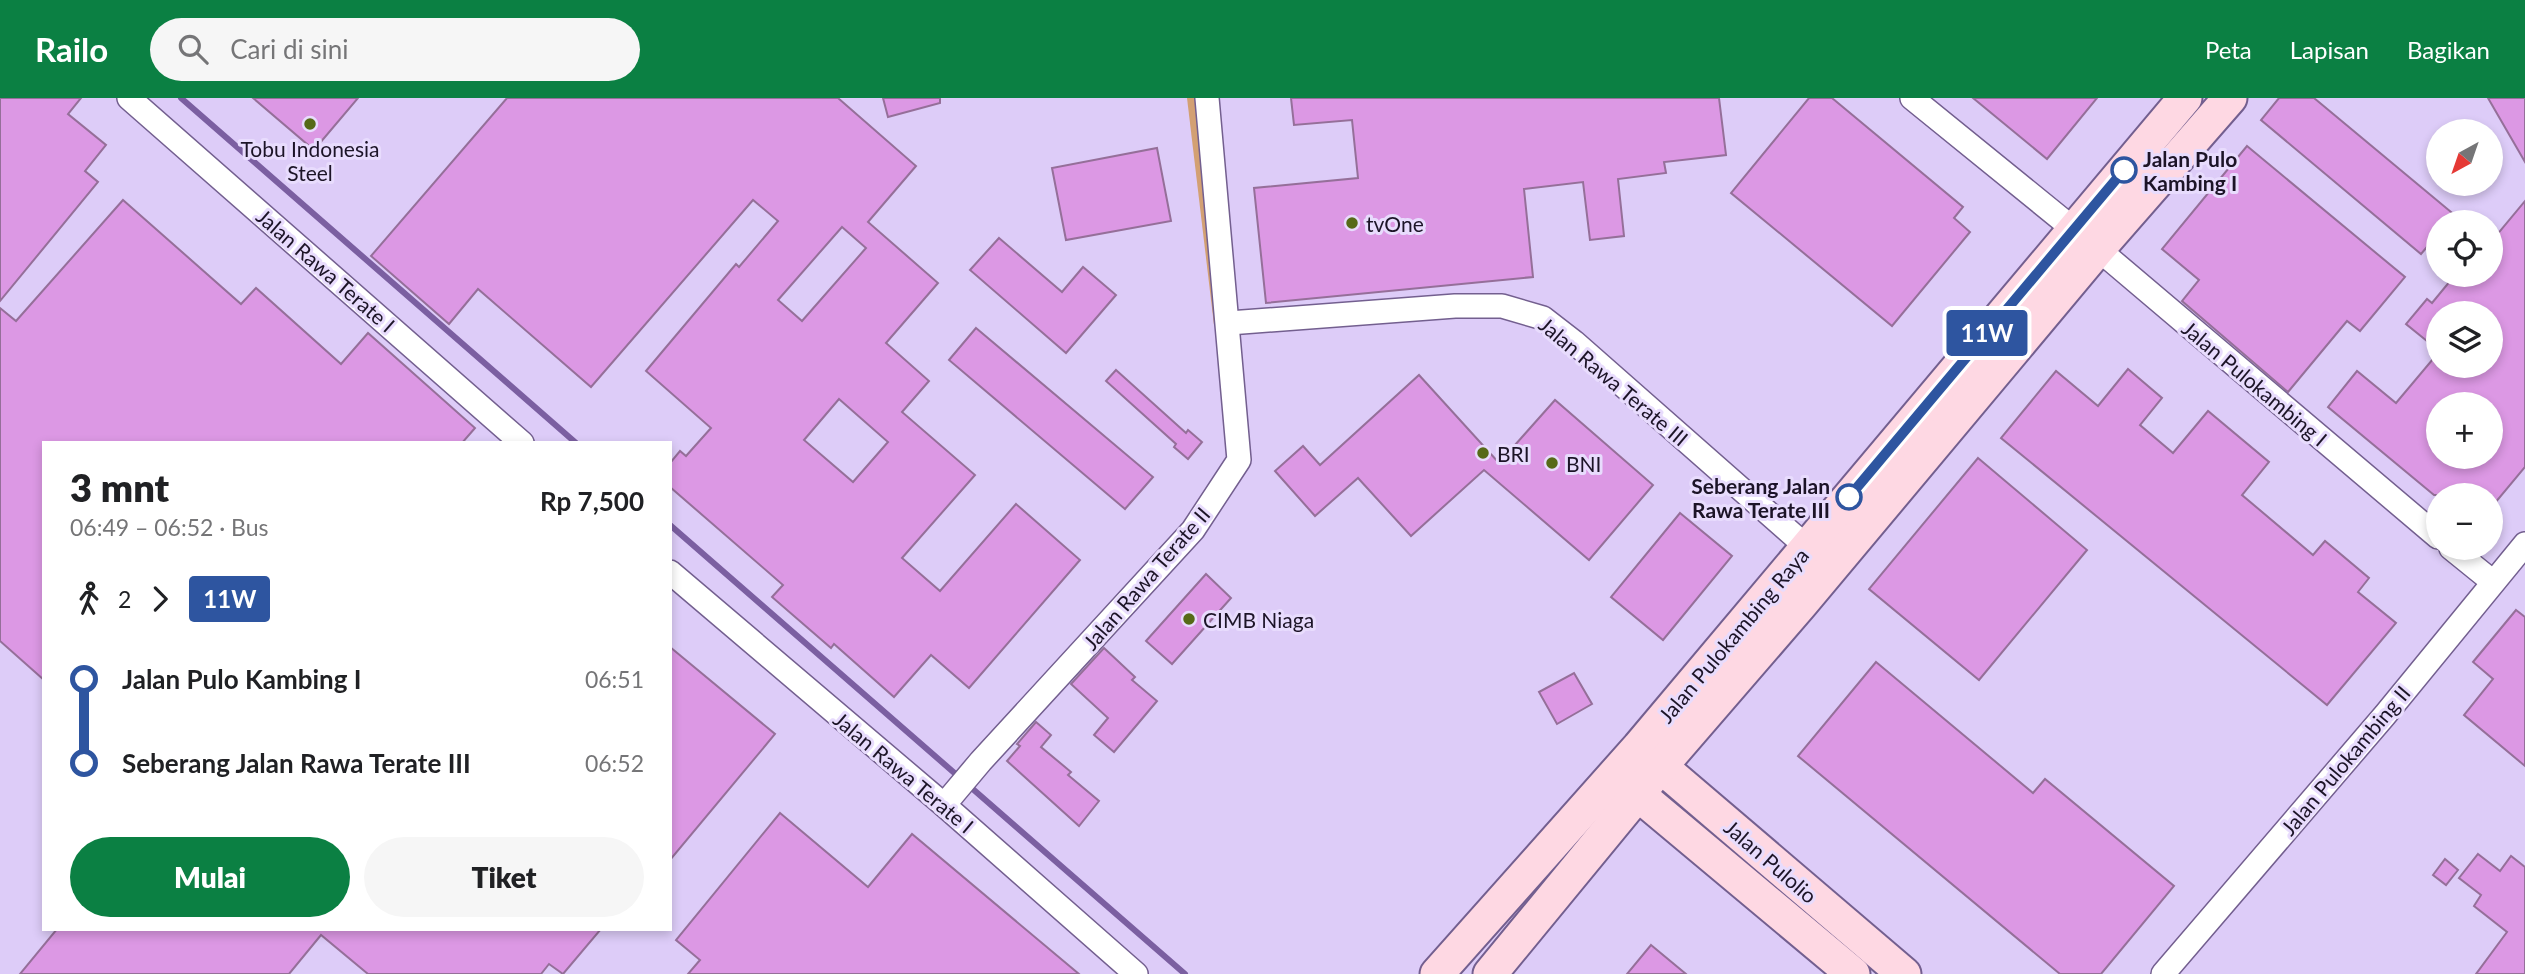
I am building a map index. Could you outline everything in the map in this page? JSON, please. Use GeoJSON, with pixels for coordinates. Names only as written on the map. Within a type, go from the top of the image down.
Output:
{"type":"FeatureCollection","features":[{"type":"Feature","properties":{"kind":"street","name":"Jalan Rawa Terate I"},"geometry":{"type":"LineString","coordinates":[[129,98],[520,441]]}},
{"type":"Feature","properties":{"kind":"street","name":"Jalan Rawa Terate II"},"geometry":{"type":"LineString","coordinates":[[950,798],[1193,530],[1239,460],[1229,323],[1207,98]]}},
{"type":"Feature","properties":{"kind":"street","name":"Jalan Pulokambing I"},"geometry":{"type":"LineString","coordinates":[[1912,98],[2086,239],[2426,527]]}},
{"type":"Feature","properties":{"kind":"street","name":"Jalan Pulokambing Raya"},"geometry":{"type":"LineString","coordinates":[[1437,974],[1650,757],[2086,239],[2185,98]]}},
{"type":"Feature","properties":{"kind":"street","name":"Jalan Pulokambing Raya"},"geometry":{"type":"LineString","coordinates":[[2086,239],[2230,98]]}},
{"type":"Feature","properties":{"kind":"street","name":"Jalan Rawa Terate III"},"geometry":{"type":"LineString","coordinates":[[1229,323],[1455,306],[1502,306],[1542,318],[1574,342],[1818,557]]}},
{"type":"Feature","properties":{"kind":"street","name":"Jalan Pulokambing II"},"geometry":{"type":"LineString","coordinates":[[2163,974],[2385,715],[2525,544]]}},
{"type":"Feature","properties":{"kind":"street"},"geometry":{"type":"LineString","coordinates":[[2466,560],[2493,582]]}},
{"type":"Feature","properties":{"kind":"street","name":"Jalan Rawa Terate I"},"geometry":{"type":"LineString","coordinates":[[672,574],[950,798],[1136,974]]}},
{"type":"Feature","properties":{"kind":"street","name":"Jalan Pulolio"},"geometry":{"type":"LineString","coordinates":[[1650,757],[1904,974]]}},
{"type":"Feature","properties":{"kind":"street","name":"Jalan Pulokambing Raya"},"geometry":{"type":"LineString","coordinates":[[1490,974],[1626,784]]}},
{"type":"Feature","properties":{"kind":"street","name":"Jalan Pulolio"},"geometry":{"type":"LineString","coordinates":[[1626,784],[1853,974]]}},
{"type":"Feature","properties":{"kind":"shaded area"},"geometry":{"type":"Polygon","coordinates":[[[1187,98],[1206,98],[1229,323],[1214,325],[1187,98]]]}},
{"type":"Feature","properties":{"kind":"building"},"geometry":{"type":"Polygon","coordinates":[[[0,98],[81,98],[68,114],[106,145],[85,171],[98,182],[0,301],[0,98]]]}},
{"type":"Feature","properties":{"kind":"building","name":"Tobu Indonesia Steel"},"geometry":{"type":"Polygon","coordinates":[[[253,98],[358,98],[314,150],[253,98]]]}},
{"type":"Feature","properties":{"kind":"building"},"geometry":{"type":"Polygon","coordinates":[[[507,98],[838,98],[916,166],[868,222],[938,283],[886,343],[929,381],[902,412],[975,475],[902,558],[940,591],[1016,504],[1080,560],[969,688],[931,655],[894,697],[834,644],[831,648],[772,597],[783,585],[672,489],[672,461],[680,451],[686,456],[711,428],[646,371],[736,264],[739,267],[778,221],[753,200],[591,387],[478,289],[449,324],[371,256],[507,98]],[[842,227],[778,300],[802,321],[866,248],[842,227]],[[839,399],[804,440],[853,482],[888,442],[839,399]]]}},
{"type":"Feature","properties":{"kind":"building"},"geometry":{"type":"Polygon","coordinates":[[[883,98],[940,98],[940,103],[888,117],[883,98]]]}},
{"type":"Feature","properties":{"kind":"building","name":"tvOne"},"geometry":{"type":"Polygon","coordinates":[[[1291,98],[1719,98],[1726,155],[1664,162],[1666,173],[1618,179],[1624,236],[1590,240],[1583,182],[1524,189],[1533,277],[1266,303],[1254,188],[1358,178],[1352,120],[1294,125],[1291,98]]]}},
{"type":"Feature","properties":{"kind":"building"},"geometry":{"type":"Polygon","coordinates":[[[1809,98],[1832,98],[1963,207],[1954,218],[1970,232],[1892,326],[1731,193],[1809,98]]]}},
{"type":"Feature","properties":{"kind":"building"},"geometry":{"type":"Polygon","coordinates":[[[1973,98],[2097,98],[2047,159],[1973,98]]]}},
{"type":"Feature","properties":{"kind":"building"},"geometry":{"type":"Polygon","coordinates":[[[2279,98],[2314,98],[2426,191],[2426,196],[2432,196],[2449,210],[2426,210],[2426,248],[2421,254],[2261,120],[2279,98]]]}},
{"type":"Feature","properties":{"kind":"building"},"geometry":{"type":"Polygon","coordinates":[[[2488,98],[2525,98],[2525,162],[2503,124],[2503,119],[2500,119],[2488,98]]]}},
{"type":"Feature","properties":{"kind":"building"},"geometry":{"type":"Polygon","coordinates":[[[2247,146],[2405,277],[2360,331],[2347,321],[2288,392],[2182,301],[2199,280],[2162,249],[2247,146]]]}},
{"type":"Feature","properties":{"kind":"building"},"geometry":{"type":"Polygon","coordinates":[[[1157,148],[1171,221],[1066,240],[1052,168],[1157,148]]]}},
{"type":"Feature","properties":{"kind":"building"},"geometry":{"type":"Polygon","coordinates":[[[123,200],[241,304],[256,288],[341,364],[368,333],[475,428],[464,441],[42,441],[42,678],[0,641],[0,308],[16,321],[123,200]]]}},
{"type":"Feature","properties":{"kind":"building"},"geometry":{"type":"Polygon","coordinates":[[[2525,201],[2525,467],[2503,493],[2503,483],[2426,483],[2426,488],[2328,407],[2357,371],[2396,403],[2426,367],[2426,378],[2503,378],[2503,301],[2434,301],[2445,287],[2503,287],[2503,227],[2525,201]]]}},
{"type":"Feature","properties":{"kind":"building"},"geometry":{"type":"Polygon","coordinates":[[[999,238],[1062,292],[1083,267],[1116,295],[1066,353],[970,270],[999,238]]]}},
{"type":"Feature","properties":{"kind":"building"},"geometry":{"type":"Polygon","coordinates":[[[2427,299],[2430,301],[2426,301],[2426,340],[2406,324],[2427,299]]]}},
{"type":"Feature","properties":{"kind":"building"},"geometry":{"type":"Polygon","coordinates":[[[976,328],[1153,477],[1125,509],[949,360],[976,328]]]}},
{"type":"Feature","properties":{"kind":"building"},"geometry":{"type":"Polygon","coordinates":[[[2128,369],[2162,398],[2140,425],[2173,453],[2208,411],[2269,462],[2242,495],[2313,555],[2325,541],[2369,578],[2358,592],[2396,623],[2327,705],[2001,438],[2056,371],[2098,406],[2128,369]]]}},
{"type":"Feature","properties":{"kind":"building"},"geometry":{"type":"Polygon","coordinates":[[[1116,370],[1186,433],[1188,430],[1202,442],[1188,459],[1174,447],[1176,444],[1106,381],[1116,370]]]}},
{"type":"Feature","properties":{"kind":"building"},"geometry":{"type":"Polygon","coordinates":[[[1419,375],[1499,463],[1555,400],[1653,485],[1589,560],[1484,470],[1411,536],[1358,478],[1315,516],[1275,471],[1303,446],[1320,465],[1419,375]]]}},
{"type":"Feature","properties":{"kind":"building"},"geometry":{"type":"Polygon","coordinates":[[[1978,458],[2087,550],[1979,680],[1869,589],[1978,458]]]}},
{"type":"Feature","properties":{"kind":"building"},"geometry":{"type":"Polygon","coordinates":[[[1680,513],[1732,556],[1663,640],[1611,597],[1680,513]]]}},
{"type":"Feature","properties":{"kind":"building","name":"CIMB Niaga"},"geometry":{"type":"Polygon","coordinates":[[[1206,574],[1231,598],[1172,664],[1146,641],[1206,574]]]}},
{"type":"Feature","properties":{"kind":"building"},"geometry":{"type":"Polygon","coordinates":[[[2516,610],[2525,617],[2525,766],[2464,715],[2493,679],[2473,662],[2516,610]]]}},
{"type":"Feature","properties":{"kind":"building"},"geometry":{"type":"Polygon","coordinates":[[[1104,648],[1135,677],[1132,680],[1157,701],[1114,752],[1094,735],[1108,718],[1071,684],[1104,648]]]}},
{"type":"Feature","properties":{"kind":"building"},"geometry":{"type":"Polygon","coordinates":[[[672,649],[775,734],[672,858],[672,649]]]}},
{"type":"Feature","properties":{"kind":"building"},"geometry":{"type":"Polygon","coordinates":[[[1876,662],[2033,793],[2045,779],[2174,886],[2101,974],[2060,974],[1798,756],[1876,662]]]}},
{"type":"Feature","properties":{"kind":"building"},"geometry":{"type":"Polygon","coordinates":[[[1574,673],[1592,704],[1557,724],[1539,692],[1574,673]]]}},
{"type":"Feature","properties":{"kind":"building"},"geometry":{"type":"Polygon","coordinates":[[[1036,722],[1051,735],[1041,747],[1071,772],[1068,775],[1099,801],[1079,826],[1007,761],[1020,746],[1017,744],[1036,722]]]}},
{"type":"Feature","properties":{"kind":"building"},"geometry":{"type":"Polygon","coordinates":[[[780,813],[868,887],[912,834],[1079,974],[688,974],[700,960],[676,940],[780,813]]]}},
{"type":"Feature","properties":{"kind":"building"},"geometry":{"type":"Polygon","coordinates":[[[2478,854],[2500,871],[2511,856],[2525,867],[2525,974],[2476,974],[2507,932],[2474,906],[2481,895],[2459,878],[2478,854]]]}},
{"type":"Feature","properties":{"kind":"building"},"geometry":{"type":"Polygon","coordinates":[[[2445,859],[2458,870],[2446,885],[2433,875],[2445,859]]]}},
{"type":"Feature","properties":{"kind":"building"},"geometry":{"type":"Polygon","coordinates":[[[55,931],[599,931],[563,974],[549,964],[541,974],[368,974],[321,935],[289,974],[20,974],[55,931]]]}},
{"type":"Feature","properties":{"kind":"building"},"geometry":{"type":"Polygon","coordinates":[[[1651,945],[1686,974],[1627,974],[1651,945]]]}},
{"type":"Feature","properties":{"kind":"waterway"},"geometry":{"type":"LineString","coordinates":[[181,98],[574,441]]}},
{"type":"Feature","properties":{"kind":"waterway"},"geometry":{"type":"LineString","coordinates":[[672,527],[1185,974]]}},
{"type":"Feature","properties":{"kind":"bus line","name":"11W"},"geometry":{"type":"LineString","coordinates":[[1849,497],[2124,170]]}},
{"type":"Feature","properties":{"kind":"place","name":"Tobu Indonesia Steel"},"geometry":{"type":"Point","coordinates":[310,124]}},
{"type":"Feature","properties":{"kind":"place","name":"Jalan Pulo Kambing I"},"geometry":{"type":"Point","coordinates":[2124,170]}},
{"type":"Feature","properties":{"kind":"place","name":"tvOne"},"geometry":{"type":"Point","coordinates":[1352,223]}},
{"type":"Feature","properties":{"kind":"place","name":"BRI"},"geometry":{"type":"Point","coordinates":[1483,453]}},
{"type":"Feature","properties":{"kind":"place","name":"BNI"},"geometry":{"type":"Point","coordinates":[1552,463]}},
{"type":"Feature","properties":{"kind":"place","name":"Seberang Jalan Rawa Terate III"},"geometry":{"type":"Point","coordinates":[1849,497]}},
{"type":"Feature","properties":{"kind":"place","name":"CIMB Niaga"},"geometry":{"type":"Point","coordinates":[1189,619]}}]}
